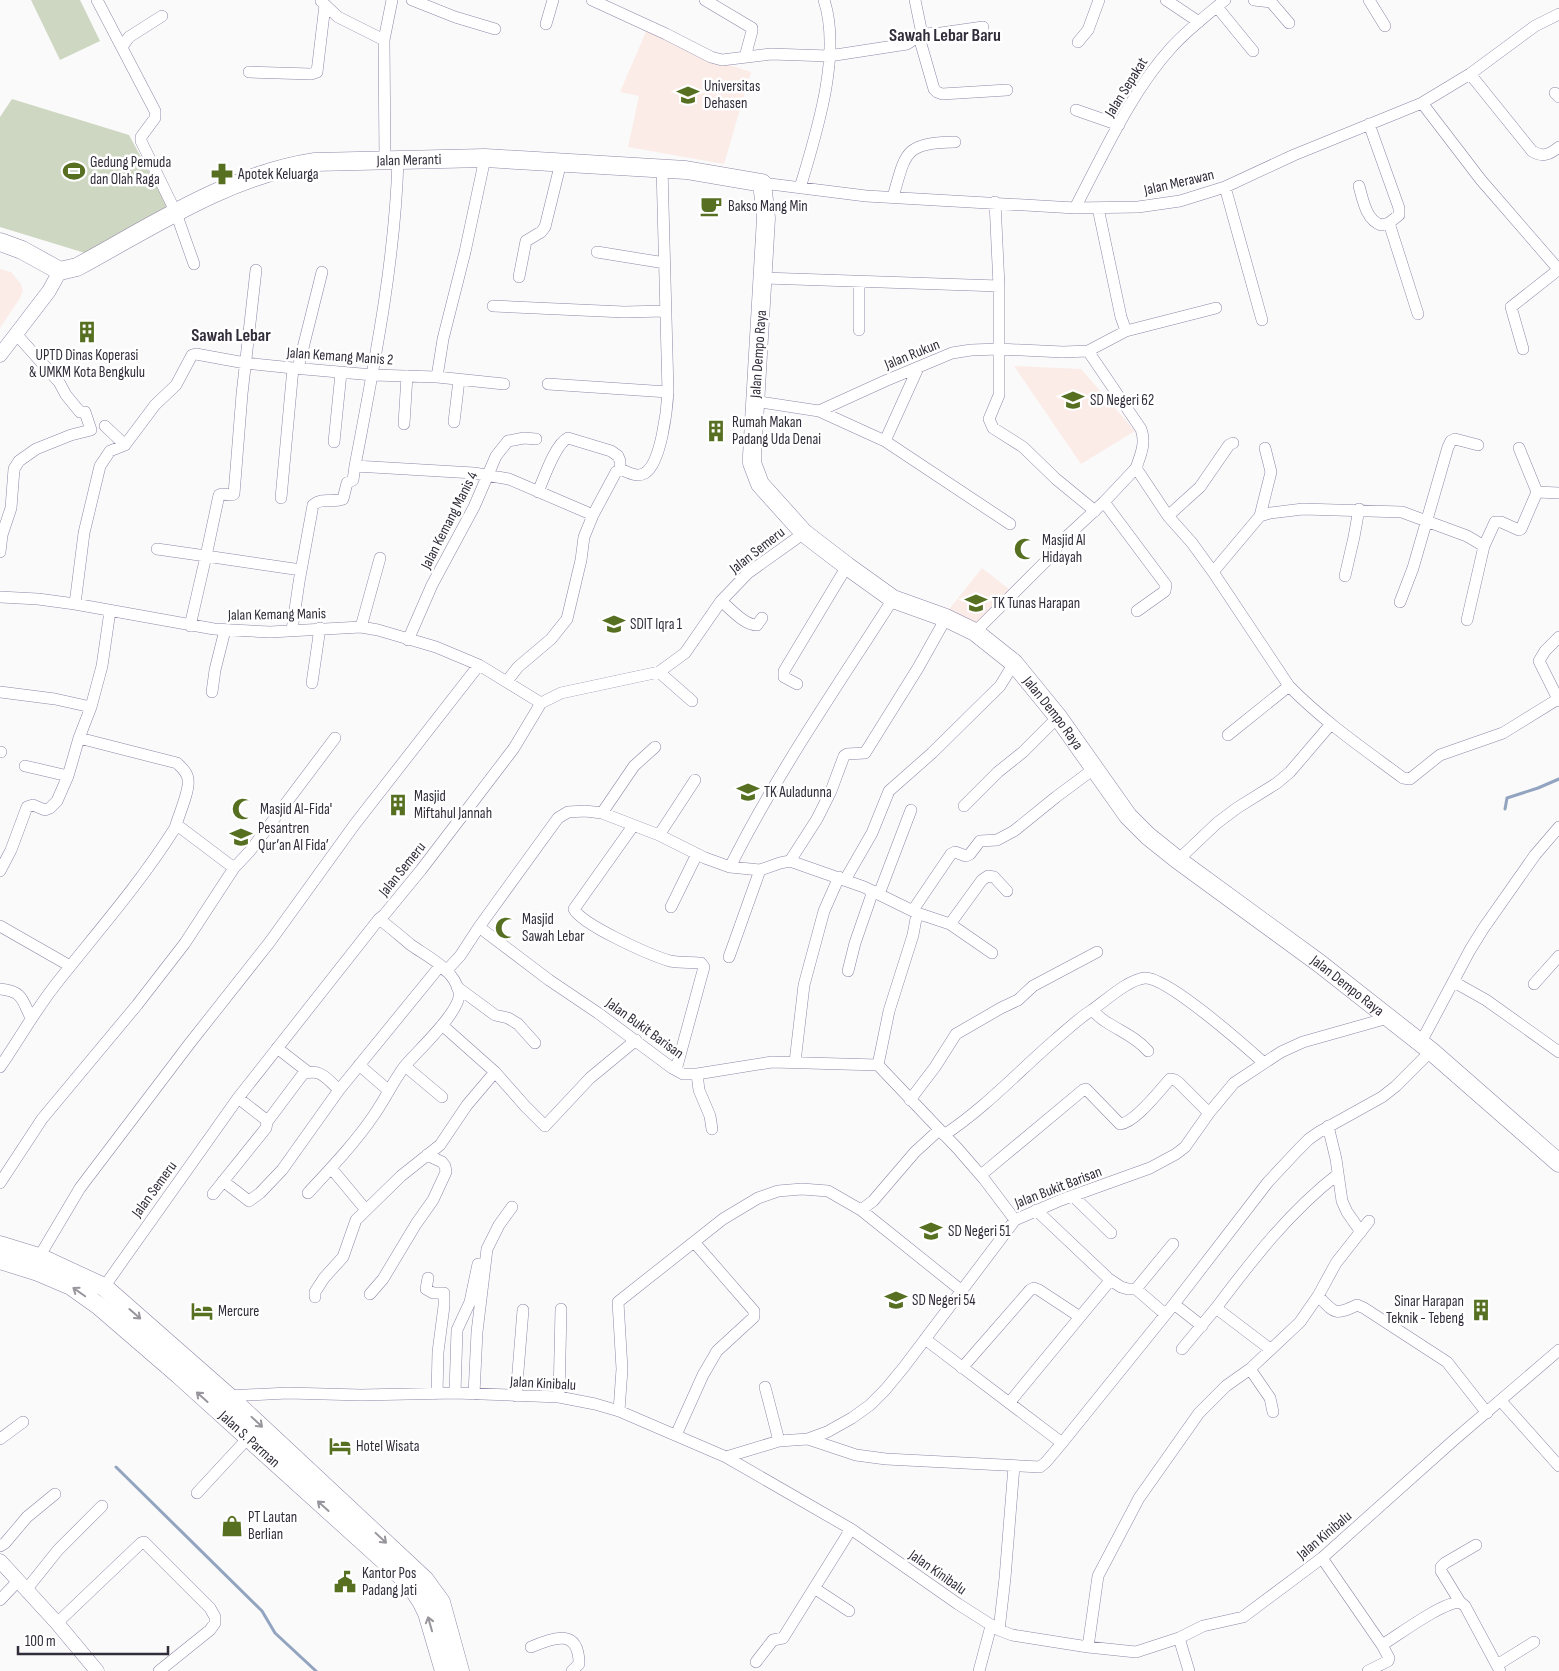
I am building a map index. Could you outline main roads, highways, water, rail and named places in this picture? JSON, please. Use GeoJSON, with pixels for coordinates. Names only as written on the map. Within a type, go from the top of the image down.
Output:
{"type":"FeatureCollection","features":[{"type":"Feature","properties":{"kind":"main road","name":"Jalan Meranti"},"geometry":{"type":"LineString","coordinates":[[0,242],[22,250],[60,271],[78,267],[176,213],[241,182],[297,164],[336,160],[485,158],[561,162],[686,170],[762,183]]}},
{"type":"Feature","properties":{"kind":"main road","name":"Jalan Dempo Raya"},"geometry":{"type":"LineString","coordinates":[[762,183],[766,218],[764,278],[754,401],[752,456],[760,484],[804,533],[893,599],[946,618],[975,632],[1014,663],[1058,717],[1128,816],[1148,836],[1319,964],[1426,1048],[1559,1163]]}},
{"type":"Feature","properties":{"kind":"main road","name":"Jalan S. Parman"},"geometry":{"type":"LineString","coordinates":[[0,1246],[39,1257],[104,1287],[228,1396],[332,1492],[432,1588],[441,1602],[460,1671]]}},
{"type":"Feature","properties":{"kind":"main road","name":"Jalan S. Parman"},"geometry":{"type":"LineString","coordinates":[[0,1260],[38,1272],[71,1286],[99,1306],[409,1583],[427,1613],[444,1671]]}},
{"type":"Feature","properties":{"kind":"waterway"},"geometry":{"type":"LineString","coordinates":[[1505,809],[1507,798],[1559,779]]}},
{"type":"Feature","properties":{"kind":"waterway"},"geometry":{"type":"LineString","coordinates":[[116,1467],[262,1611],[275,1633],[316,1671]]}},
{"type":"Feature","properties":{"kind":"place","name":"Universitas Dehasen"},"geometry":{"type":"Point","coordinates":[688,95]}},
{"type":"Feature","properties":{"kind":"place","name":"Gedung Pemuda dan Olah Raga"},"geometry":{"type":"Point","coordinates":[74,171]}},
{"type":"Feature","properties":{"kind":"place","name":"Apotek Keluarga"},"geometry":{"type":"Point","coordinates":[222,174]}},
{"type":"Feature","properties":{"kind":"place","name":"Bakso Mang Min"},"geometry":{"type":"Point","coordinates":[711,206]}},
{"type":"Feature","properties":{"kind":"place","name":"UPTD Dinas Koperasi & UMKM Kota Bengkulu"},"geometry":{"type":"Point","coordinates":[87,332]}},
{"type":"Feature","properties":{"kind":"place","name":"SD Negeri 62"},"geometry":{"type":"Point","coordinates":[1073,400]}},
{"type":"Feature","properties":{"kind":"place","name":"Rumah Makan Padang Uda Denai"},"geometry":{"type":"Point","coordinates":[716,431]}},
{"type":"Feature","properties":{"kind":"place","name":"Masjid Al Hidayah"},"geometry":{"type":"Point","coordinates":[1025,549]}},
{"type":"Feature","properties":{"kind":"place","name":"TK Tunas Harapan"},"geometry":{"type":"Point","coordinates":[976,603]}},
{"type":"Feature","properties":{"kind":"place","name":"SDIT Iqra 1"},"geometry":{"type":"Point","coordinates":[614,624]}},
{"type":"Feature","properties":{"kind":"place","name":"TK Auladunna"},"geometry":{"type":"Point","coordinates":[748,792]}},
{"type":"Feature","properties":{"kind":"place","name":"Masjid Miftahul Jannah"},"geometry":{"type":"Point","coordinates":[398,805]}},
{"type":"Feature","properties":{"kind":"place","name":"Masjid Al-Fida'"},"geometry":{"type":"Point","coordinates":[243,809]}},
{"type":"Feature","properties":{"kind":"place","name":"Pesantren Qur’an Al Fida’"},"geometry":{"type":"Point","coordinates":[241,837]}},
{"type":"Feature","properties":{"kind":"place","name":"Masjid Sawah Lebar"},"geometry":{"type":"Point","coordinates":[506,928]}},
{"type":"Feature","properties":{"kind":"place","name":"SD Negeri 51"},"geometry":{"type":"Point","coordinates":[931,1231]}},
{"type":"Feature","properties":{"kind":"place","name":"SD Negeri 54"},"geometry":{"type":"Point","coordinates":[896,1300]}},
{"type":"Feature","properties":{"kind":"place","name":"Sinar Harapan Teknik - Tebeng"},"geometry":{"type":"Point","coordinates":[1481,1310]}},
{"type":"Feature","properties":{"kind":"place","name":"Mercure"},"geometry":{"type":"Point","coordinates":[202,1311]}},
{"type":"Feature","properties":{"kind":"place","name":"Hotel Wisata"},"geometry":{"type":"Point","coordinates":[340,1446]}},
{"type":"Feature","properties":{"kind":"place","name":"PT Lautan Berlian"},"geometry":{"type":"Point","coordinates":[232,1526]}},
{"type":"Feature","properties":{"kind":"place","name":"Kantor Pos Padang Jati"},"geometry":{"type":"Point","coordinates":[345,1582]}},
{"type":"Feature","properties":{"kind":"district","name":"Sawah Lebar Baru"},"geometry":{"type":"Point","coordinates":[945,35]}},
{"type":"Feature","properties":{"kind":"district","name":"Sawah Lebar"},"geometry":{"type":"Point","coordinates":[231,335]}}]}
